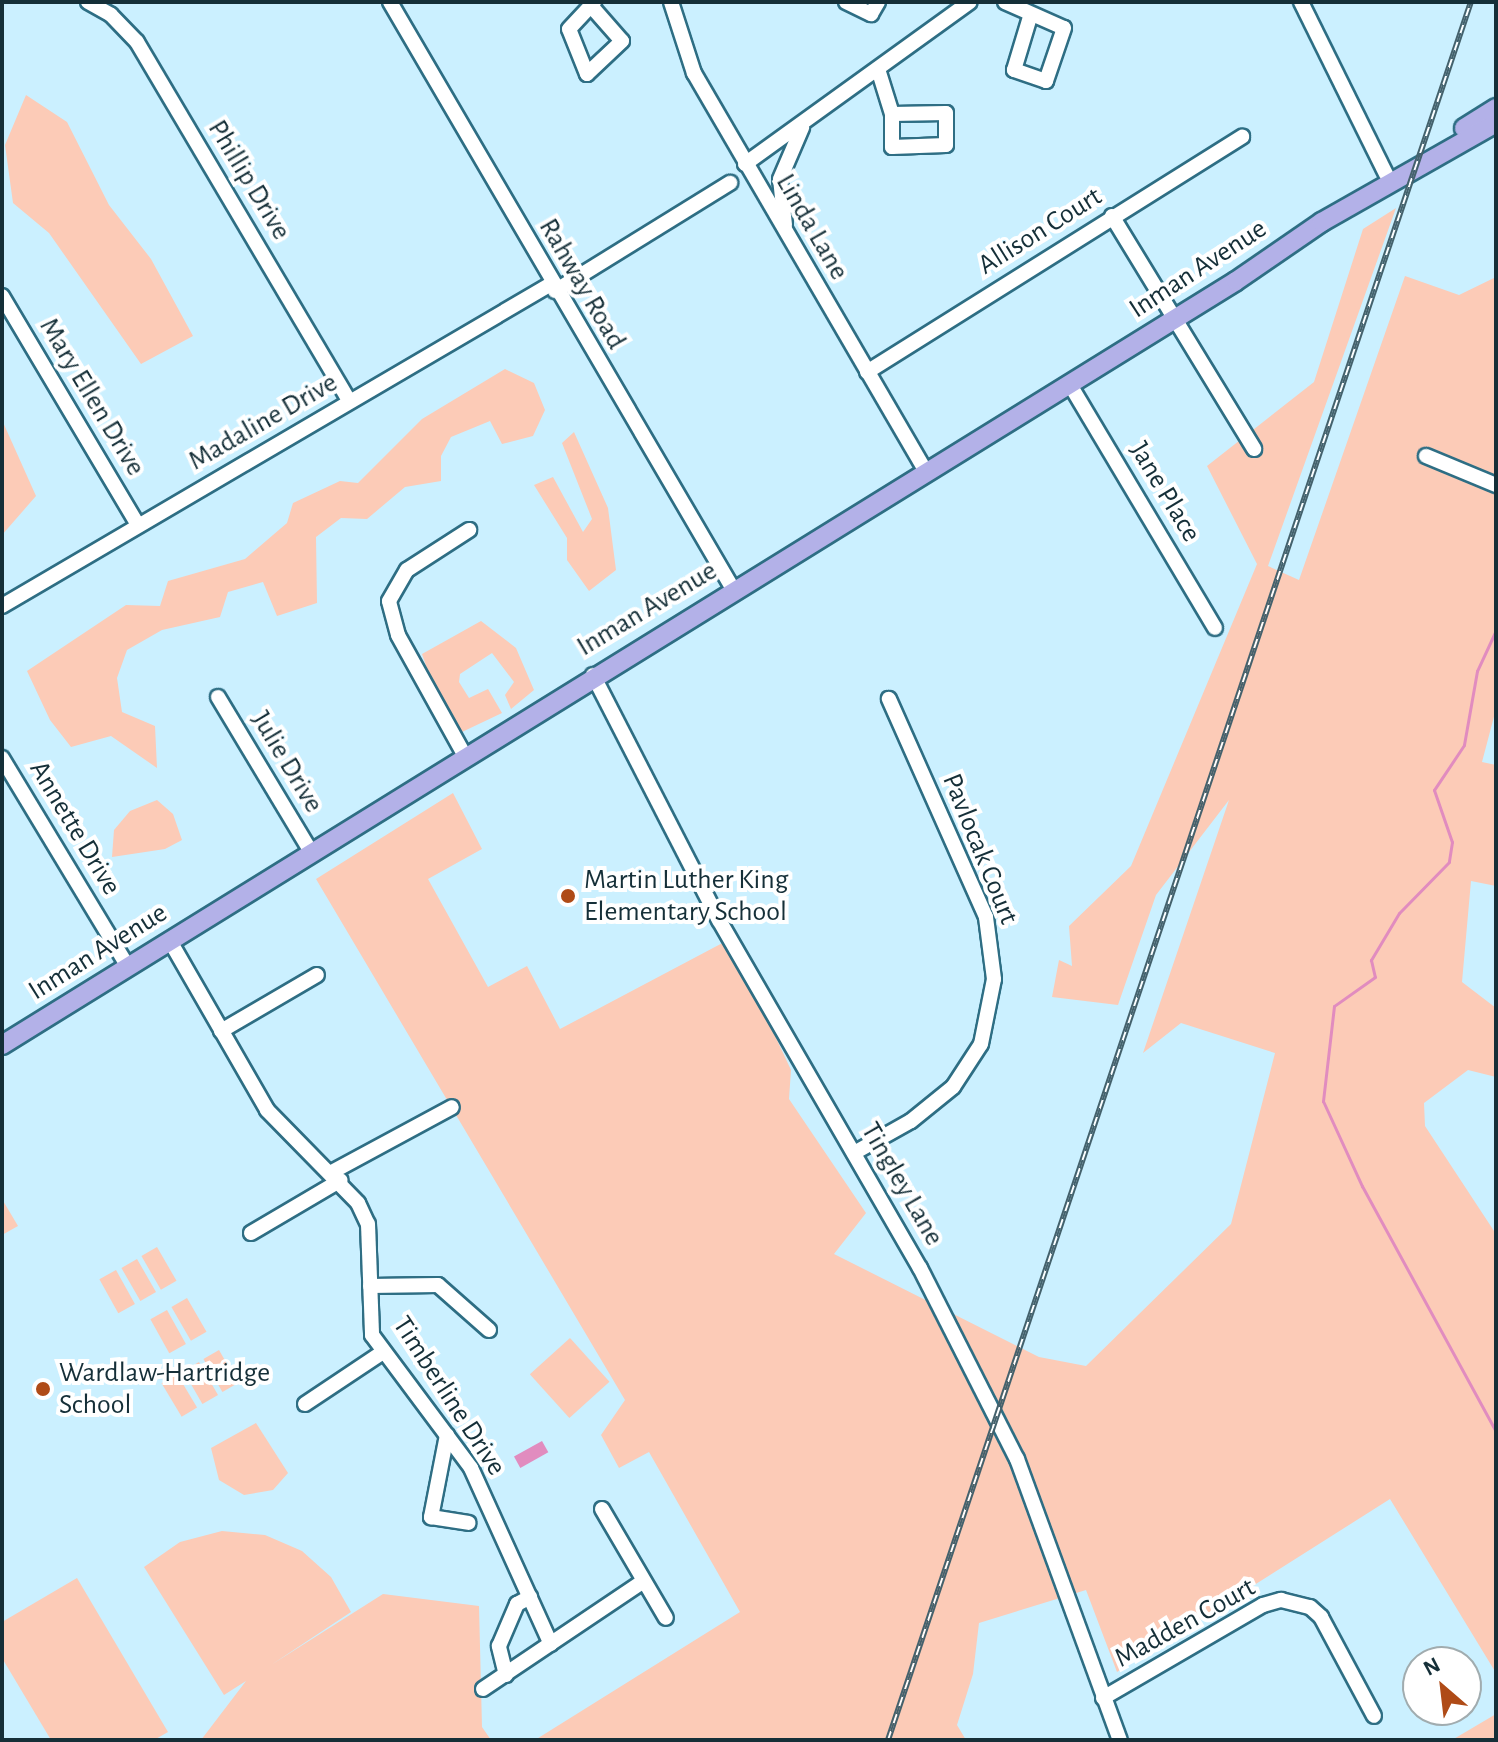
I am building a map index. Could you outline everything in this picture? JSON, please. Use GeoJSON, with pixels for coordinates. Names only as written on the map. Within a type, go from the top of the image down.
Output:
{"type":"FeatureCollection","features":[{"type":"Feature","properties":{"kind":"main road","name":"Inman Avenue"},"geometry":{"type":"LineString","coordinates":[[1322,222],[1386,174],[1496,108]]}},
{"type":"Feature","properties":{"kind":"main road","name":"Inman Avenue"},"geometry":{"type":"LineString","coordinates":[[2,1045],[593,675],[1174,319],[1322,222],[1496,123]]}},
{"type":"Feature","properties":{"kind":"street","name":"Phillip Drive"},"geometry":{"type":"LineString","coordinates":[[88,2],[107,6],[137,42],[349,401]]}},
{"type":"Feature","properties":{"kind":"street","name":"Rahway Road"},"geometry":{"type":"LineString","coordinates":[[390,2],[553,288],[733,589]]}},
{"type":"Feature","properties":{"kind":"street","name":"Linda Lane"},"geometry":{"type":"LineString","coordinates":[[671,2],[684,53],[745,164],[926,471]]}},
{"type":"Feature","properties":{"kind":"street"},"geometry":{"type":"LineString","coordinates":[[846,2],[871,14],[878,2]]}},
{"type":"Feature","properties":{"kind":"street"},"geometry":{"type":"LineString","coordinates":[[745,164],[970,2]]}},
{"type":"Feature","properties":{"kind":"street"},"geometry":{"type":"LineString","coordinates":[[1005,2],[1030,17],[1064,28],[1046,81],[1014,70],[1030,17]]}},
{"type":"Feature","properties":{"kind":"street"},"geometry":{"type":"LineString","coordinates":[[1301,2],[1386,174]]}},
{"type":"Feature","properties":{"kind":"street"},"geometry":{"type":"LineString","coordinates":[[878,69],[892,114]]}},
{"type":"Feature","properties":{"kind":"street"},"geometry":{"type":"LineString","coordinates":[[788,238],[780,197],[784,160],[799,132],[831,104]]}},
{"type":"Feature","properties":{"kind":"street","name":"Allison Court"},"geometry":{"type":"LineString","coordinates":[[867,372],[1242,137]]}},
{"type":"Feature","properties":{"kind":"street","name":"Madaline Drive"},"geometry":{"type":"LineString","coordinates":[[2,606],[349,401],[553,288],[730,183]]}},
{"type":"Feature","properties":{"kind":"street"},"geometry":{"type":"LineString","coordinates":[[1112,216],[1254,449]]}},
{"type":"Feature","properties":{"kind":"street","name":"Mary Ellen Drive"},"geometry":{"type":"LineString","coordinates":[[2,296],[138,525]]}},
{"type":"Feature","properties":{"kind":"street","name":"Jane Place"},"geometry":{"type":"LineString","coordinates":[[1069,383],[1215,628]]}},
{"type":"Feature","properties":{"kind":"street"},"geometry":{"type":"LineString","coordinates":[[1426,456],[1496,485]]}},
{"type":"Feature","properties":{"kind":"street"},"geometry":{"type":"LineString","coordinates":[[465,756],[398,635],[389,601],[407,570],[469,530]]}},
{"type":"Feature","properties":{"kind":"street","name":"Tingley Lane"},"geometry":{"type":"LineString","coordinates":[[593,675],[719,920],[854,1153],[1017,1459],[1120,1740]]}},
{"type":"Feature","properties":{"kind":"street","name":"Julie Drive"},"geometry":{"type":"LineString","coordinates":[[218,697],[311,852]]}},
{"type":"Feature","properties":{"kind":"street","name":"Pavlocak Court"},"geometry":{"type":"LineString","coordinates":[[854,1153],[911,1121],[953,1087],[981,1044],[994,979],[986,917],[889,699]]}},
{"type":"Feature","properties":{"kind":"street","name":"Annette Drive"},"geometry":{"type":"LineString","coordinates":[[2,758],[128,967]]}},
{"type":"Feature","properties":{"kind":"street","name":"Timberline Drive"},"geometry":{"type":"LineString","coordinates":[[170,941],[267,1110],[336,1176],[368,1224],[372,1335],[471,1468],[551,1644]]}},
{"type":"Feature","properties":{"kind":"street"},"geometry":{"type":"LineString","coordinates":[[221,1031],[317,975]]}},
{"type":"Feature","properties":{"kind":"street"},"geometry":{"type":"LineString","coordinates":[[251,1233],[336,1176],[452,1107]]}},
{"type":"Feature","properties":{"kind":"street"},"geometry":{"type":"LineString","coordinates":[[370,1286],[438,1285],[489,1330]]}},
{"type":"Feature","properties":{"kind":"street"},"geometry":{"type":"LineString","coordinates":[[305,1404],[383,1352]]}},
{"type":"Feature","properties":{"kind":"street"},"geometry":{"type":"LineString","coordinates":[[447,1435],[431,1517],[469,1523]]}},
{"type":"Feature","properties":{"kind":"street"},"geometry":{"type":"LineString","coordinates":[[602,1509],[642,1582],[666,1618]]}},
{"type":"Feature","properties":{"kind":"street"},"geometry":{"type":"LineString","coordinates":[[483,1689],[642,1582]]}},
{"type":"Feature","properties":{"kind":"street"},"geometry":{"type":"LineString","coordinates":[[506,1675],[499,1646],[517,1604],[530,1597]]}},
{"type":"Feature","properties":{"kind":"street","name":"Madden Court"},"geometry":{"type":"LineString","coordinates":[[1103,1698],[1263,1605],[1281,1600],[1310,1607],[1321,1617],[1374,1716]]}},
{"type":"Feature","properties":{"kind":"shaded area"},"geometry":{"type":"Polygon","coordinates":[[[26,95],[67,122],[109,205],[151,259],[193,336],[141,364],[49,233],[13,203],[5,145],[26,95]]]}},
{"type":"Feature","properties":{"kind":"shaded area"},"geometry":{"type":"Polygon","coordinates":[[[1396,208],[1268,566],[1299,580],[1405,276],[1459,295],[1496,277],[1496,709],[1482,762],[1496,765],[1496,886],[1471,881],[1462,982],[1496,1008],[1496,1077],[1468,1070],[1424,1103],[1425,1126],[1496,1234],[1496,1673],[1390,1499],[1117,1672],[1086,1590],[979,1623],[973,1674],[957,1725],[966,1740],[535,1740],[740,1612],[649,1452],[619,1468],[601,1435],[625,1400],[316,879],[453,793],[482,849],[428,879],[488,987],[527,966],[560,1029],[730,939],[791,1070],[789,1099],[866,1213],[834,1254],[1039,1357],[1086,1366],[1231,1224],[1275,1053],[1181,1023],[1143,1053],[1229,800],[1156,895],[1118,1005],[1052,997],[1059,960],[1072,966],[1069,926],[1131,866],[1257,564],[1207,466],[1314,382],[1363,229],[1396,208]]]}},
{"type":"Feature","properties":{"kind":"shaded area"},"geometry":{"type":"Polygon","coordinates":[[[505,369],[534,383],[545,410],[533,436],[502,444],[490,421],[451,437],[441,456],[441,481],[405,487],[367,519],[341,518],[316,537],[317,603],[277,616],[263,582],[228,592],[220,617],[162,630],[127,650],[117,678],[122,712],[155,726],[157,768],[111,736],[71,747],[50,720],[27,671],[126,605],[160,606],[168,581],[245,559],[287,523],[293,503],[340,481],[358,483],[422,419],[505,369]]]}},
{"type":"Feature","properties":{"kind":"shaded area"},"geometry":{"type":"Polygon","coordinates":[[[2,420],[36,496],[2,535],[2,420]]]}},
{"type":"Feature","properties":{"kind":"shaded area"},"geometry":{"type":"Polygon","coordinates":[[[574,432],[608,508],[616,570],[589,591],[567,560],[567,538],[534,485],[553,477],[583,532],[592,519],[562,443],[574,432]]]}},
{"type":"Feature","properties":{"kind":"shaded area"},"geometry":{"type":"Polygon","coordinates":[[[481,621],[516,648],[534,690],[511,709],[505,695],[514,682],[492,653],[460,674],[459,682],[469,698],[488,689],[502,713],[462,732],[433,686],[422,654],[481,621]]]}},
{"type":"Feature","properties":{"kind":"shaded area"},"geometry":{"type":"Polygon","coordinates":[[[157,800],[173,814],[182,840],[165,849],[112,857],[114,830],[130,811],[157,800]]]}},
{"type":"Feature","properties":{"kind":"shaded area"},"geometry":{"type":"Polygon","coordinates":[[[2,1199],[18,1226],[2,1235],[2,1199]]]}},
{"type":"Feature","properties":{"kind":"shaded area"},"geometry":{"type":"Polygon","coordinates":[[[157,1247],[176,1281],[161,1290],[141,1256],[157,1247]]]}},
{"type":"Feature","properties":{"kind":"shaded area"},"geometry":{"type":"Polygon","coordinates":[[[137,1259],[156,1292],[140,1301],[121,1268],[137,1259]]]}},
{"type":"Feature","properties":{"kind":"shaded area"},"geometry":{"type":"Polygon","coordinates":[[[116,1270],[135,1304],[118,1313],[99,1279],[116,1270]]]}},
{"type":"Feature","properties":{"kind":"shaded area"},"geometry":{"type":"Polygon","coordinates":[[[187,1298],[206,1332],[191,1341],[171,1307],[187,1298]]]}},
{"type":"Feature","properties":{"kind":"shaded area"},"geometry":{"type":"Polygon","coordinates":[[[167,1310],[186,1344],[169,1353],[150,1319],[167,1310]]]}},
{"type":"Feature","properties":{"kind":"shaded area"},"geometry":{"type":"Polygon","coordinates":[[[570,1338],[609,1382],[569,1418],[530,1374],[570,1338]]]}},
{"type":"Feature","properties":{"kind":"shaded area"},"geometry":{"type":"Polygon","coordinates":[[[219,1350],[238,1383],[222,1392],[203,1359],[219,1350]]]}},
{"type":"Feature","properties":{"kind":"shaded area"},"geometry":{"type":"Polygon","coordinates":[[[199,1362],[218,1395],[202,1404],[183,1371],[199,1362]]]}},
{"type":"Feature","properties":{"kind":"shaded area"},"geometry":{"type":"Polygon","coordinates":[[[177,1374],[197,1407],[182,1417],[162,1383],[177,1374]]]}},
{"type":"Feature","properties":{"kind":"shaded area"},"geometry":{"type":"Polygon","coordinates":[[[256,1423],[288,1473],[273,1490],[244,1495],[219,1480],[211,1448],[256,1423]]]}},
{"type":"Feature","properties":{"kind":"shaded area"},"geometry":{"type":"Polygon","coordinates":[[[542,1441],[548,1452],[520,1468],[514,1457],[542,1441]]]}},
{"type":"Feature","properties":{"kind":"shaded area"},"geometry":{"type":"Polygon","coordinates":[[[222,1531],[265,1535],[302,1551],[331,1577],[351,1612],[271,1665],[383,1594],[479,1606],[482,1727],[491,1740],[201,1740],[246,1681],[224,1695],[144,1567],[180,1542],[222,1531]]]}},
{"type":"Feature","properties":{"kind":"shaded area"},"geometry":{"type":"Polygon","coordinates":[[[77,1578],[168,1732],[154,1740],[51,1740],[2,1658],[2,1622],[77,1578]]]}},
{"type":"Feature","properties":{"kind":"shaded area"},"geometry":{"type":"Polygon","coordinates":[[[1496,1714],[1496,1740],[1452,1740],[1476,1726],[1482,1726],[1482,1722],[1496,1714]]]}},
{"type":"Feature","properties":{"kind":"waterway"},"geometry":{"type":"LineString","coordinates":[[1496,630],[1477,671],[1464,745],[1434,790],[1452,842],[1449,862],[1399,913],[1371,960],[1375,977],[1334,1006],[1323,1101],[1362,1186],[1496,1432]]}},
{"type":"Feature","properties":{"kind":"railway"},"geometry":{"type":"LineString","coordinates":[[888,1740],[1471,2]]}},
{"type":"Feature","properties":{"kind":"place","name":"Martin Luther King Elementary School"},"geometry":{"type":"Point","coordinates":[568,896]}},
{"type":"Feature","properties":{"kind":"place","name":"Wardlaw-Hartridge School"},"geometry":{"type":"Point","coordinates":[43,1389]}}]}
